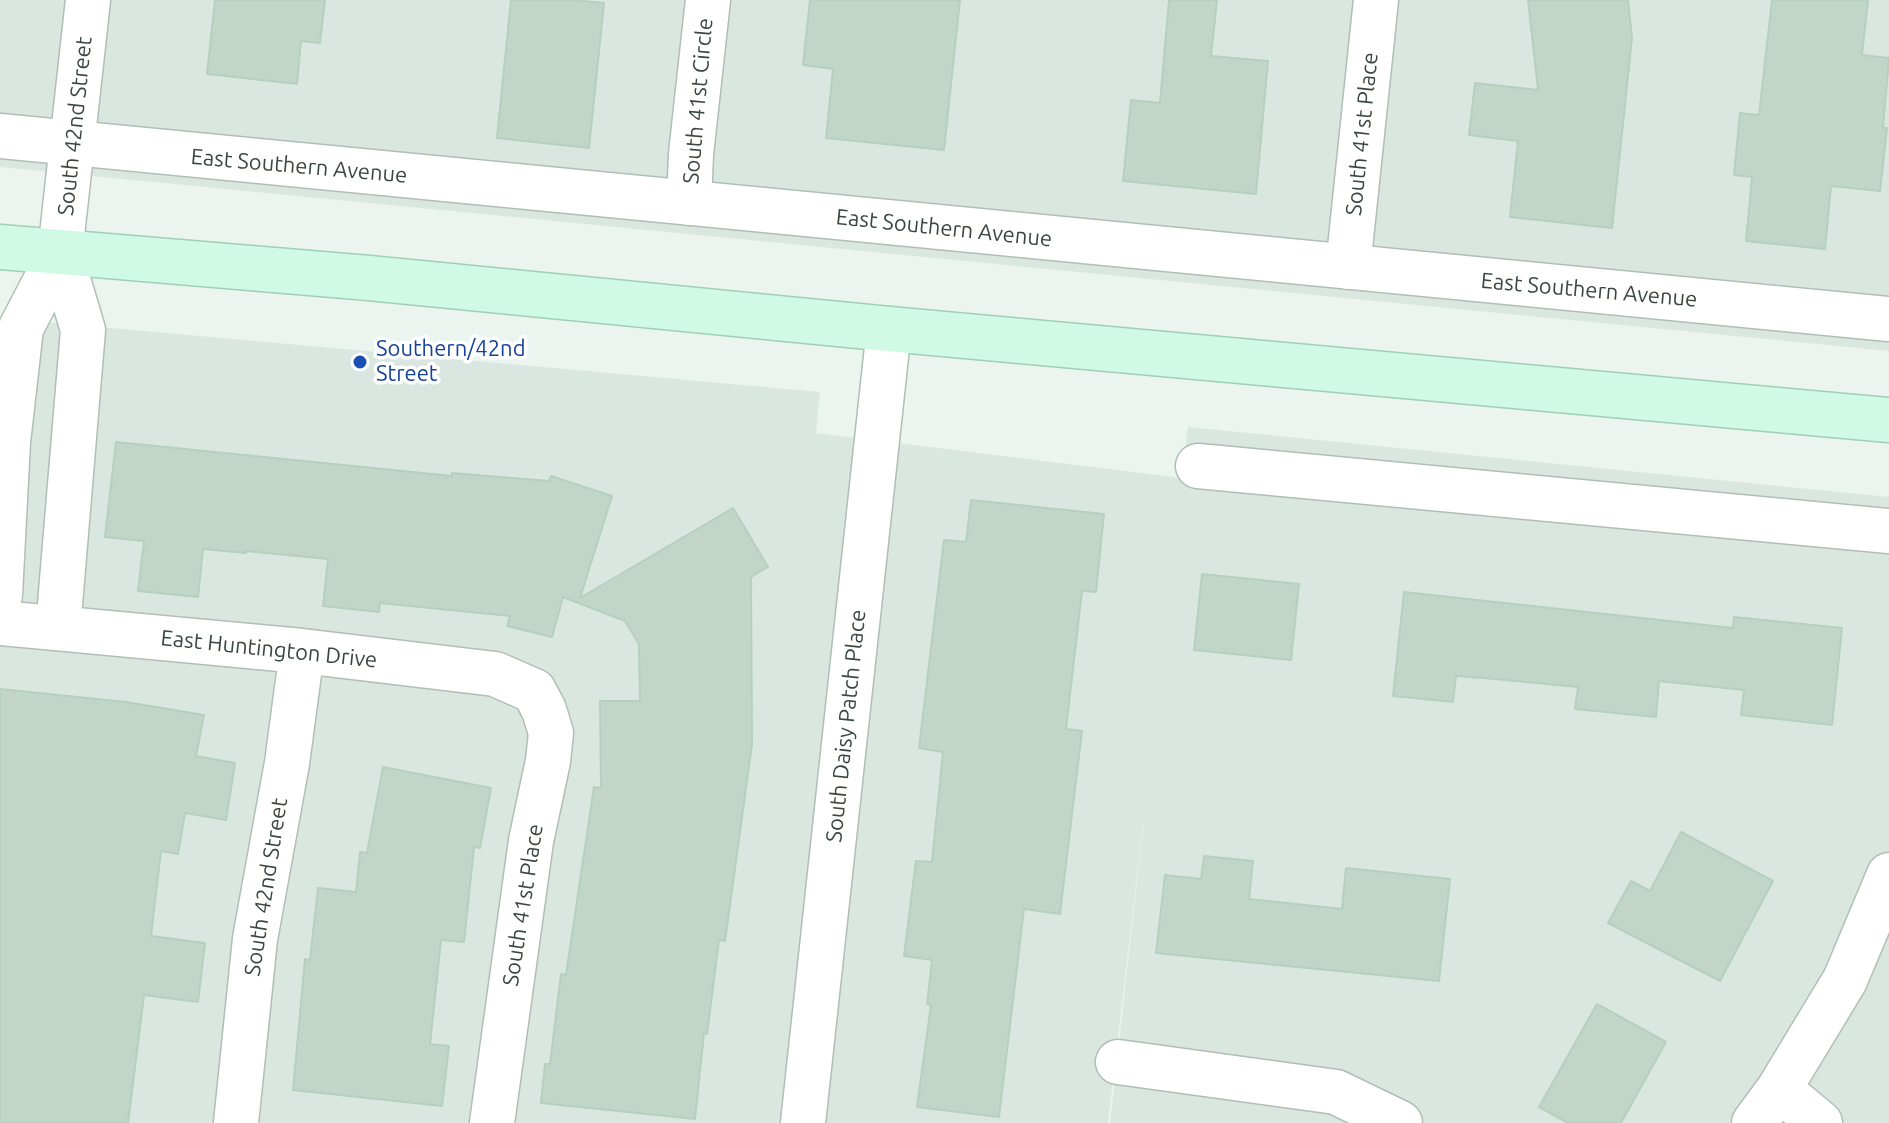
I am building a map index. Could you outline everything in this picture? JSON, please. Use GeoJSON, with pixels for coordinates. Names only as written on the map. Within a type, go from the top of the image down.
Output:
{"type":"FeatureCollection","features":[{"type":"Feature","properties":{"kind":"main road"},"geometry":{"type":"LineString","coordinates":[[0,247],[369,278],[889,329],[1889,420]]}},
{"type":"Feature","properties":{"kind":"street","name":"South 42nd Street"},"geometry":{"type":"LineString","coordinates":[[0,595],[4,448],[21,328],[60,253],[88,0]]}},
{"type":"Feature","properties":{"kind":"street","name":"South 41st Circle"},"geometry":{"type":"LineString","coordinates":[[689,203],[691,154],[708,0]]}},
{"type":"Feature","properties":{"kind":"street","name":"South 41st Place"},"geometry":{"type":"LineString","coordinates":[[1348,267],[1376,0]]}},
{"type":"Feature","properties":{"kind":"street","name":"East Southern Avenue"},"geometry":{"type":"LineString","coordinates":[[0,136],[1889,319]]}},
{"type":"Feature","properties":{"kind":"street","name":"South 42nd Street"},"geometry":{"type":"LineString","coordinates":[[58,628],[83,330],[60,253]]}},
{"type":"Feature","properties":{"kind":"street","name":"South Daisy Patch Place"},"geometry":{"type":"LineString","coordinates":[[803,1123],[889,329]]}},
{"type":"Feature","properties":{"kind":"street"},"geometry":{"type":"LineString","coordinates":[[1198,466],[1889,531]]}},
{"type":"Feature","properties":{"kind":"street","name":"East Huntington Drive"},"geometry":{"type":"LineString","coordinates":[[0,623],[302,651],[495,674],[534,691]]}},
{"type":"Feature","properties":{"kind":"street","name":"South 42nd Street"},"geometry":{"type":"LineString","coordinates":[[236,1123],[255,939],[287,763],[302,651]]}},
{"type":"Feature","properties":{"kind":"street","name":"South 41st Place"},"geometry":{"type":"LineString","coordinates":[[492,1123],[531,841],[551,733],[534,691]]}},
{"type":"Feature","properties":{"kind":"street"},"geometry":{"type":"LineString","coordinates":[[1820,1123],[1766,1106],[1845,980],[1889,875]]}},
{"type":"Feature","properties":{"kind":"street"},"geometry":{"type":"LineString","coordinates":[[1118,1062],[1336,1092],[1400,1123]]}},
{"type":"Feature","properties":{"kind":"shaded area"},"geometry":{"type":"Polygon","coordinates":[[[0,0],[1889,0],[1889,351],[0,167],[0,0]]]}},
{"type":"Feature","properties":{"kind":"shaded area"},"geometry":{"type":"Polygon","coordinates":[[[0,318],[820,392],[816,433],[1182,478],[1188,427],[1889,497],[1889,1123],[1110,1123],[1147,790],[1108,1123],[736,1123],[736,1120],[735,1123],[0,1123],[0,318]]]}},
{"type":"Feature","properties":{"kind":"building"},"geometry":{"type":"Polygon","coordinates":[[[215,0],[325,0],[320,43],[301,41],[297,84],[207,74],[215,0]]]}},
{"type":"Feature","properties":{"kind":"building"},"geometry":{"type":"Polygon","coordinates":[[[511,0],[604,3],[589,148],[497,138],[511,0]]]}},
{"type":"Feature","properties":{"kind":"building"},"geometry":{"type":"Polygon","coordinates":[[[810,0],[960,0],[944,150],[826,138],[833,69],[803,65],[810,0]]]}},
{"type":"Feature","properties":{"kind":"building"},"geometry":{"type":"Polygon","coordinates":[[[1169,0],[1217,0],[1211,56],[1268,61],[1256,194],[1123,181],[1131,100],[1160,103],[1169,0]]]}},
{"type":"Feature","properties":{"kind":"building"},"geometry":{"type":"Polygon","coordinates":[[[1528,0],[1628,0],[1632,38],[1612,228],[1510,217],[1518,141],[1469,135],[1475,83],[1538,90],[1528,0]]]}},
{"type":"Feature","properties":{"kind":"building"},"geometry":{"type":"Polygon","coordinates":[[[1772,0],[1868,0],[1862,55],[1889,58],[1883,128],[1887,128],[1880,191],[1831,186],[1825,249],[1746,241],[1752,177],[1734,175],[1740,113],[1759,115],[1772,0]]]}},
{"type":"Feature","properties":{"kind":"building"},"geometry":{"type":"Polygon","coordinates":[[[116,442],[452,476],[452,473],[549,481],[551,476],[612,496],[580,598],[733,508],[768,567],[751,577],[752,744],[725,941],[719,940],[707,1034],[704,1033],[695,1119],[541,1103],[545,1064],[550,1064],[561,974],[566,975],[594,787],[601,788],[600,701],[640,701],[639,644],[625,621],[563,597],[552,637],[507,626],[510,616],[380,603],[379,612],[323,606],[328,559],[246,551],[203,549],[198,597],[138,591],[144,541],[105,537],[116,442]]]}},
{"type":"Feature","properties":{"kind":"building"},"geometry":{"type":"Polygon","coordinates":[[[971,500],[1104,514],[1096,592],[1082,591],[1066,729],[1082,731],[1060,914],[1024,909],[999,1117],[917,1107],[931,1005],[927,1004],[932,960],[904,956],[916,861],[932,862],[943,752],[919,748],[944,540],[966,542],[971,500]]]}},
{"type":"Feature","properties":{"kind":"building"},"geometry":{"type":"Polygon","coordinates":[[[1202,574],[1299,584],[1291,660],[1194,650],[1202,574]]]}},
{"type":"Feature","properties":{"kind":"building"},"geometry":{"type":"Polygon","coordinates":[[[1404,592],[1733,628],[1734,617],[1842,628],[1832,725],[1741,715],[1744,690],[1659,681],[1656,717],[1575,709],[1578,687],[1495,679],[1456,676],[1453,702],[1393,696],[1404,592]]]}},
{"type":"Feature","properties":{"kind":"building"},"geometry":{"type":"Polygon","coordinates":[[[0,689],[126,702],[204,715],[196,756],[235,763],[226,820],[185,813],[178,854],[161,851],[151,936],[205,943],[198,1002],[144,995],[128,1123],[0,1123],[0,689]]]}},
{"type":"Feature","properties":{"kind":"building"},"geometry":{"type":"Polygon","coordinates":[[[383,767],[491,788],[480,848],[474,847],[464,942],[441,940],[430,1044],[449,1046],[442,1106],[293,1090],[305,959],[310,960],[318,888],[356,892],[360,852],[367,853],[383,767]]]}},
{"type":"Feature","properties":{"kind":"building"},"geometry":{"type":"Polygon","coordinates":[[[1681,832],[1773,881],[1720,981],[1608,923],[1631,881],[1650,891],[1681,832]]]}},
{"type":"Feature","properties":{"kind":"building"},"geometry":{"type":"Polygon","coordinates":[[[1204,856],[1253,861],[1249,899],[1342,909],[1346,868],[1450,879],[1439,981],[1156,953],[1165,875],[1201,879],[1204,856]]]}},
{"type":"Feature","properties":{"kind":"building"},"geometry":{"type":"Polygon","coordinates":[[[1597,1004],[1666,1042],[1621,1123],[1568,1123],[1539,1107],[1597,1004]]]}},
{"type":"Feature","properties":{"kind":"place","name":"Southern/42nd Street"},"geometry":{"type":"Point","coordinates":[360,362]}}]}
